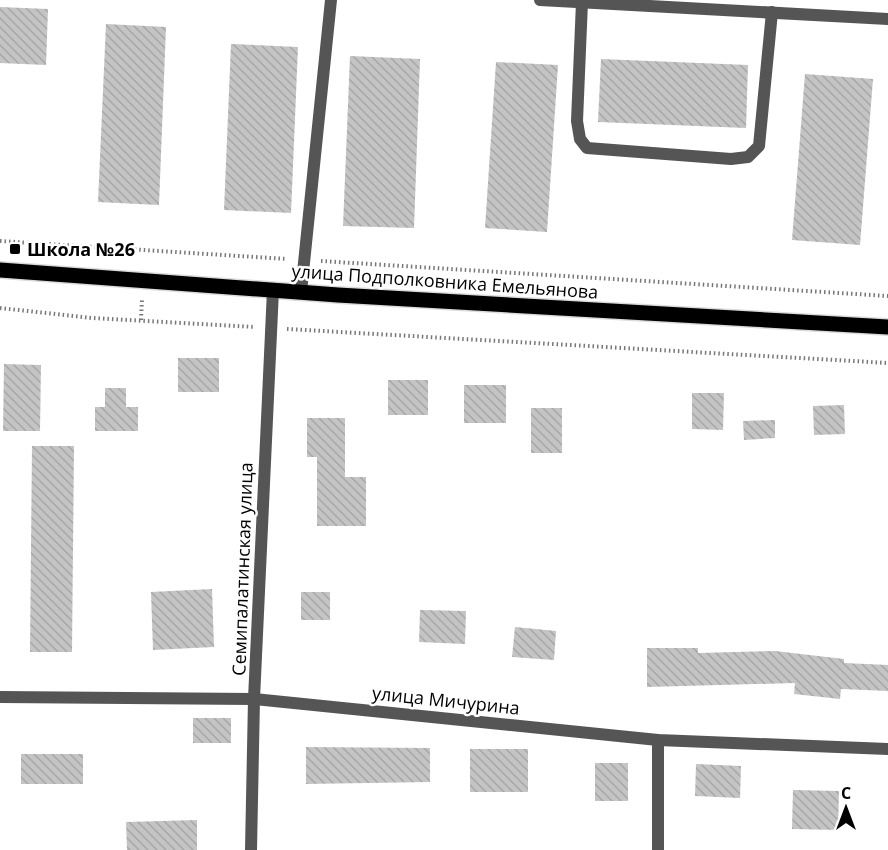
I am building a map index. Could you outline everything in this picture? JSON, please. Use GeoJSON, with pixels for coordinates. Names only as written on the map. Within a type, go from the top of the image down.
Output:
{"type":"FeatureCollection","features":[{"type":"Feature","properties":{"kind":"main road","name":"улица Подполковника Емельянова"},"geometry":{"type":"LineString","coordinates":[[0,270],[302,292],[888,327]]}},
{"type":"Feature","properties":{"kind":"street"},"geometry":{"type":"LineString","coordinates":[[302,292],[331,0]]}},
{"type":"Feature","properties":{"kind":"street"},"geometry":{"type":"LineString","coordinates":[[540,0],[888,19]]}},
{"type":"Feature","properties":{"kind":"street"},"geometry":{"type":"LineString","coordinates":[[582,2],[578,121],[580,139],[587,148],[732,159],[748,157],[759,146],[772,12]]}},
{"type":"Feature","properties":{"kind":"street","name":"Семипалатинская улица"},"geometry":{"type":"LineString","coordinates":[[251,850],[254,699],[269,328],[273,290]]}},
{"type":"Feature","properties":{"kind":"street","name":"улица Мичурина"},"geometry":{"type":"LineString","coordinates":[[0,698],[254,699],[658,740],[888,749]]}},
{"type":"Feature","properties":{"kind":"street"},"geometry":{"type":"LineString","coordinates":[[658,740],[658,850]]}},
{"type":"Feature","properties":{"kind":"path"},"geometry":{"type":"LineString","coordinates":[[0,241],[888,296]]}},
{"type":"Feature","properties":{"kind":"path"},"geometry":{"type":"LineString","coordinates":[[0,308],[92,318],[888,363]]}},
{"type":"Feature","properties":{"kind":"building"},"geometry":{"type":"Polygon","coordinates":[[[0,7],[48,9],[46,65],[0,63],[0,7]]]}},
{"type":"Feature","properties":{"kind":"building"},"geometry":{"type":"Polygon","coordinates":[[[106,24],[166,27],[159,205],[98,202],[106,24]]]}},
{"type":"Feature","properties":{"kind":"building"},"geometry":{"type":"Polygon","coordinates":[[[231,44],[298,47],[291,213],[224,210],[231,44]]]}},
{"type":"Feature","properties":{"kind":"building"},"geometry":{"type":"Polygon","coordinates":[[[350,56],[420,59],[414,228],[343,226],[350,56]]]}},
{"type":"Feature","properties":{"kind":"building"},"geometry":{"type":"Polygon","coordinates":[[[601,59],[748,65],[746,128],[598,122],[601,59]]]}},
{"type":"Feature","properties":{"kind":"building"},"geometry":{"type":"Polygon","coordinates":[[[496,62],[558,65],[547,232],[485,228],[496,62]]]}},
{"type":"Feature","properties":{"kind":"building"},"geometry":{"type":"Polygon","coordinates":[[[805,74],[873,79],[860,245],[792,240],[805,74]]]}},
{"type":"Feature","properties":{"kind":"building"},"geometry":{"type":"Polygon","coordinates":[[[178,358],[219,358],[219,392],[178,392],[178,358]]]}},
{"type":"Feature","properties":{"kind":"building"},"geometry":{"type":"Polygon","coordinates":[[[4,364],[41,365],[40,431],[3,431],[4,364]]]}},
{"type":"Feature","properties":{"kind":"building"},"geometry":{"type":"Polygon","coordinates":[[[388,380],[428,380],[428,415],[388,415],[388,380]]]}},
{"type":"Feature","properties":{"kind":"building"},"geometry":{"type":"Polygon","coordinates":[[[464,385],[506,385],[506,423],[464,423],[464,385]]]}},
{"type":"Feature","properties":{"kind":"building"},"geometry":{"type":"Polygon","coordinates":[[[105,388],[126,388],[126,407],[138,407],[138,431],[95,431],[95,407],[105,407],[105,388]]]}},
{"type":"Feature","properties":{"kind":"building"},"geometry":{"type":"Polygon","coordinates":[[[692,393],[724,393],[723,430],[692,429],[692,393]]]}},
{"type":"Feature","properties":{"kind":"building"},"geometry":{"type":"Polygon","coordinates":[[[844,405],[845,434],[814,435],[813,406],[844,405]]]}},
{"type":"Feature","properties":{"kind":"building"},"geometry":{"type":"Polygon","coordinates":[[[531,408],[562,408],[562,453],[531,453],[531,408]]]}},
{"type":"Feature","properties":{"kind":"building"},"geometry":{"type":"Polygon","coordinates":[[[307,418],[345,418],[345,477],[366,477],[366,526],[317,526],[317,457],[307,457],[307,418]]]}},
{"type":"Feature","properties":{"kind":"building"},"geometry":{"type":"Polygon","coordinates":[[[775,420],[775,438],[744,440],[743,421],[775,420]]]}},
{"type":"Feature","properties":{"kind":"building"},"geometry":{"type":"Polygon","coordinates":[[[32,446],[74,446],[72,652],[30,652],[32,446]]]}},
{"type":"Feature","properties":{"kind":"building"},"geometry":{"type":"Polygon","coordinates":[[[212,589],[214,647],[153,650],[151,592],[212,589]]]}},
{"type":"Feature","properties":{"kind":"building"},"geometry":{"type":"Polygon","coordinates":[[[301,592],[330,592],[330,620],[301,620],[301,592]]]}},
{"type":"Feature","properties":{"kind":"building"},"geometry":{"type":"Polygon","coordinates":[[[420,610],[466,611],[465,644],[419,642],[420,610]]]}},
{"type":"Feature","properties":{"kind":"building"},"geometry":{"type":"Polygon","coordinates":[[[515,627],[556,631],[554,660],[512,657],[515,627]]]}},
{"type":"Feature","properties":{"kind":"building"},"geometry":{"type":"Polygon","coordinates":[[[647,648],[698,648],[698,653],[775,651],[844,659],[844,663],[888,665],[888,691],[841,689],[840,699],[794,694],[795,683],[647,687],[647,648]]]}},
{"type":"Feature","properties":{"kind":"building"},"geometry":{"type":"Polygon","coordinates":[[[193,718],[231,718],[231,743],[193,743],[193,718]]]}},
{"type":"Feature","properties":{"kind":"building"},"geometry":{"type":"Polygon","coordinates":[[[306,747],[430,748],[430,782],[306,784],[306,747]]]}},
{"type":"Feature","properties":{"kind":"building"},"geometry":{"type":"Polygon","coordinates":[[[470,749],[528,749],[528,792],[470,792],[470,749]]]}},
{"type":"Feature","properties":{"kind":"building"},"geometry":{"type":"Polygon","coordinates":[[[21,754],[83,754],[83,784],[21,784],[21,754]]]}},
{"type":"Feature","properties":{"kind":"building"},"geometry":{"type":"Polygon","coordinates":[[[595,763],[628,763],[628,801],[595,801],[595,763]]]}},
{"type":"Feature","properties":{"kind":"building"},"geometry":{"type":"Polygon","coordinates":[[[696,764],[741,766],[740,798],[695,796],[696,764]]]}},
{"type":"Feature","properties":{"kind":"building"},"geometry":{"type":"Polygon","coordinates":[[[793,790],[839,791],[838,830],[792,829],[793,790]]]}},
{"type":"Feature","properties":{"kind":"building"},"geometry":{"type":"Polygon","coordinates":[[[197,820],[197,850],[127,850],[126,822],[197,820]]]}},
{"type":"Feature","properties":{"kind":"place","name":"Школа №26"},"geometry":{"type":"Point","coordinates":[15,249]}}]}
